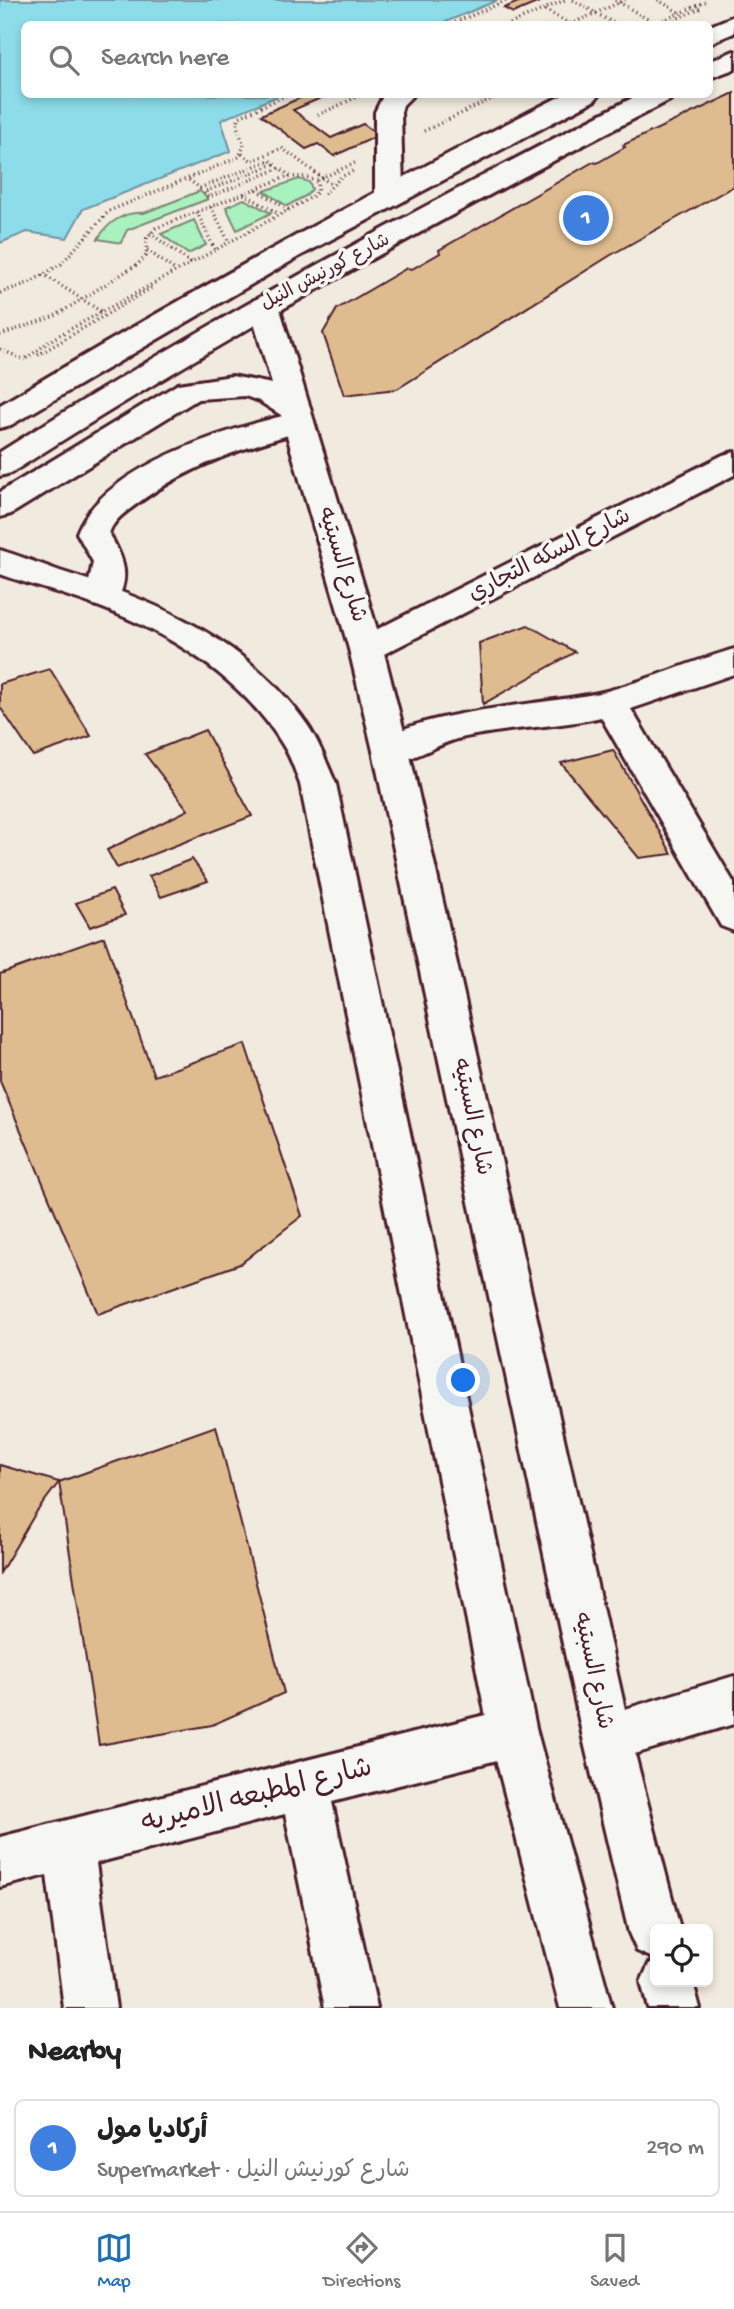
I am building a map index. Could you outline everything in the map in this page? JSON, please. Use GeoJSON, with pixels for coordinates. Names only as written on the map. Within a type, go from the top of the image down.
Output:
{"type":"FeatureCollection","features":[{"type":"Feature","properties":{"kind":"main road"},"geometry":{"type":"LineString","coordinates":[[713,33],[734,24]]}},
{"type":"Feature","properties":{"kind":"main road"},"geometry":{"type":"LineString","coordinates":[[713,68],[734,59]]}},
{"type":"Feature","properties":{"kind":"main road"},"geometry":{"type":"LineString","coordinates":[[389,194],[387,112],[396,98]]}},
{"type":"Feature","properties":{"kind":"main road","name":"شارع كورنيش النيل"},"geometry":{"type":"LineString","coordinates":[[0,418],[138,335],[389,194],[578,98]]}},
{"type":"Feature","properties":{"kind":"main road","name":"شارع كورنيش النيل"},"geometry":{"type":"LineString","coordinates":[[0,466],[146,374],[264,306],[500,177],[653,98]]}},
{"type":"Feature","properties":{"kind":"main road","name":"شارع السبتيه"},"geometry":{"type":"LineString","coordinates":[[264,306],[366,649],[391,751],[607,1738],[653,1924]]}},
{"type":"Feature","properties":{"kind":"main road"},"geometry":{"type":"LineString","coordinates":[[0,506],[189,391],[218,384],[250,386],[277,395],[298,416],[198,451],[154,474],[98,517],[93,533],[109,562],[89,591]]}},
{"type":"Feature","properties":{"kind":"main road","name":"شارع السكه التجاري"},"geometry":{"type":"LineString","coordinates":[[366,649],[734,462]]}},
{"type":"Feature","properties":{"kind":"main road"},"geometry":{"type":"LineString","coordinates":[[0,561],[35,576],[89,591],[157,617],[196,639],[232,665],[263,695],[297,737],[318,784],[513,1732],[586,2008]]}},
{"type":"Feature","properties":{"kind":"main road"},"geometry":{"type":"LineString","coordinates":[[0,586],[89,591]]}},
{"type":"Feature","properties":{"kind":"main road"},"geometry":{"type":"LineString","coordinates":[[391,751],[460,725],[564,713],[610,703],[734,662]]}},
{"type":"Feature","properties":{"kind":"main road"},"geometry":{"type":"LineString","coordinates":[[610,703],[734,916]]}},
{"type":"Feature","properties":{"kind":"main road"},"geometry":{"type":"LineString","coordinates":[[607,1738],[734,1700]]}},
{"type":"Feature","properties":{"kind":"main road","name":"شارع المطبعه الاميريه"},"geometry":{"type":"LineString","coordinates":[[0,1861],[513,1732]]}},
{"type":"Feature","properties":{"kind":"main road"},"geometry":{"type":"LineString","coordinates":[[304,1785],[351,2008]]}},
{"type":"Feature","properties":{"kind":"main road"},"geometry":{"type":"LineString","coordinates":[[68,1844],[90,2008]]}},
{"type":"Feature","properties":{"kind":"main road"},"geometry":{"type":"LineString","coordinates":[[668,1987],[674,2008]]}},
{"type":"Feature","properties":{"kind":"path"},"geometry":{"type":"LineString","coordinates":[[458,21],[508,0]]}},
{"type":"Feature","properties":{"kind":"path"},"geometry":{"type":"LineString","coordinates":[[518,21],[565,0]]}},
{"type":"Feature","properties":{"kind":"path"},"geometry":{"type":"LineString","coordinates":[[573,0],[610,21]]}},
{"type":"Feature","properties":{"kind":"path"},"geometry":{"type":"LineString","coordinates":[[577,21],[617,1],[625,0]]}},
{"type":"Feature","properties":{"kind":"path"},"geometry":{"type":"LineString","coordinates":[[658,0],[680,13]]}},
{"type":"Feature","properties":{"kind":"path"},"geometry":{"type":"LineString","coordinates":[[617,1],[651,21]]}},
{"type":"Feature","properties":{"kind":"path"},"geometry":{"type":"LineString","coordinates":[[663,21],[709,2]]}},
{"type":"Feature","properties":{"kind":"path"},"geometry":{"type":"LineString","coordinates":[[675,21],[709,2]]}},
{"type":"Feature","properties":{"kind":"path"},"geometry":{"type":"LineString","coordinates":[[544,9],[565,21]]}},
{"type":"Feature","properties":{"kind":"path"},"geometry":{"type":"LineString","coordinates":[[0,293],[16,289],[74,252],[92,225],[109,211],[232,162],[242,153],[244,146],[236,121],[239,117],[280,98]]}},
{"type":"Feature","properties":{"kind":"path"},"geometry":{"type":"LineString","coordinates":[[318,115],[354,98]]}},
{"type":"Feature","properties":{"kind":"path"},"geometry":{"type":"LineString","coordinates":[[242,153],[252,161],[282,148],[307,166]]}},
{"type":"Feature","properties":{"kind":"path"},"geometry":{"type":"LineString","coordinates":[[189,179],[200,188],[270,160],[274,164],[204,192],[209,197],[280,168],[290,176]]}},
{"type":"Feature","properties":{"kind":"path"},"geometry":{"type":"LineString","coordinates":[[24,360],[45,343],[312,197],[319,187],[317,180],[290,176],[150,233]]}},
{"type":"Feature","properties":{"kind":"path"},"geometry":{"type":"LineString","coordinates":[[256,189],[289,210]]}},
{"type":"Feature","properties":{"kind":"path"},"geometry":{"type":"LineString","coordinates":[[244,194],[279,215]]}},
{"type":"Feature","properties":{"kind":"path"},"geometry":{"type":"LineString","coordinates":[[211,207],[229,242]]}},
{"type":"Feature","properties":{"kind":"path"},"geometry":{"type":"LineString","coordinates":[[197,212],[215,250]]}},
{"type":"Feature","properties":{"kind":"path"},"geometry":{"type":"LineString","coordinates":[[0,335],[33,326],[138,264],[146,256],[150,233]]}},
{"type":"Feature","properties":{"kind":"path"},"geometry":{"type":"LineString","coordinates":[[150,233],[191,263]]}},
{"type":"Feature","properties":{"kind":"path"},"geometry":{"type":"LineString","coordinates":[[147,250],[176,271]]}},
{"type":"Feature","properties":{"kind":"path"},"geometry":{"type":"LineString","coordinates":[[43,274],[138,335]]}},
{"type":"Feature","properties":{"kind":"path"},"geometry":{"type":"LineString","coordinates":[[0,349],[30,363]]}},
{"type":"Feature","properties":{"kind":"green space"},"geometry":{"type":"Polygon","coordinates":[[[299,179],[309,182],[312,189],[307,195],[287,206],[264,191],[299,179]]]}},
{"type":"Feature","properties":{"kind":"green space"},"geometry":{"type":"Polygon","coordinates":[[[200,191],[208,199],[127,230],[121,243],[98,239],[111,223],[123,216],[144,213],[200,191]]]}},
{"type":"Feature","properties":{"kind":"green space"},"geometry":{"type":"Polygon","coordinates":[[[244,199],[271,213],[237,230],[226,207],[244,199]]]}},
{"type":"Feature","properties":{"kind":"green space"},"geometry":{"type":"Polygon","coordinates":[[[194,220],[206,245],[188,254],[161,234],[194,220]]]}},
{"type":"Feature","properties":{"kind":"water"},"geometry":{"type":"Polygon","coordinates":[[[0,0],[498,0],[448,21],[21,21],[21,98],[273,98],[221,120],[231,151],[83,209],[67,238],[27,232],[0,243],[0,0]]]}},
{"type":"Feature","properties":{"kind":"building"},"geometry":{"type":"Polygon","coordinates":[[[523,0],[544,0],[513,13],[504,8],[523,0]]]}},
{"type":"Feature","properties":{"kind":"building"},"geometry":{"type":"Polygon","coordinates":[[[734,93],[734,186],[611,255],[397,389],[344,395],[323,333],[337,309],[407,268],[412,269],[440,253],[439,250],[593,162],[597,163],[625,147],[623,145],[734,93]]]}},
{"type":"Feature","properties":{"kind":"building"},"geometry":{"type":"Polygon","coordinates":[[[300,98],[321,98],[293,110],[331,138],[363,124],[379,135],[334,156],[318,144],[306,149],[261,115],[300,98]]]}},
{"type":"Feature","properties":{"kind":"building"},"geometry":{"type":"Polygon","coordinates":[[[528,625],[575,652],[483,704],[479,643],[528,625]]]}},
{"type":"Feature","properties":{"kind":"building"},"geometry":{"type":"Polygon","coordinates":[[[50,669],[91,736],[33,756],[0,707],[0,684],[50,669]]]}},
{"type":"Feature","properties":{"kind":"building"},"geometry":{"type":"Polygon","coordinates":[[[205,730],[252,816],[117,868],[107,850],[188,810],[145,754],[205,730]]]}},
{"type":"Feature","properties":{"kind":"building"},"geometry":{"type":"Polygon","coordinates":[[[613,750],[672,854],[639,858],[561,763],[613,750]]]}},
{"type":"Feature","properties":{"kind":"building"},"geometry":{"type":"Polygon","coordinates":[[[192,859],[208,881],[161,897],[149,876],[192,859]]]}},
{"type":"Feature","properties":{"kind":"building"},"geometry":{"type":"Polygon","coordinates":[[[112,890],[125,915],[90,927],[76,903],[112,890]]]}},
{"type":"Feature","properties":{"kind":"building"},"geometry":{"type":"Polygon","coordinates":[[[104,937],[154,1076],[245,1044],[302,1216],[240,1264],[98,1314],[0,1081],[0,974],[104,937]]]}},
{"type":"Feature","properties":{"kind":"building"},"geometry":{"type":"Polygon","coordinates":[[[216,1426],[284,1693],[212,1725],[99,1745],[59,1482],[216,1426]]]}},
{"type":"Feature","properties":{"kind":"building"},"geometry":{"type":"Polygon","coordinates":[[[0,1465],[59,1482],[35,1514],[0,1573],[0,1465]]]}},
{"type":"Feature","properties":{"kind":"place","name":"أركاديا مول"},"geometry":{"type":"Point","coordinates":[586,218]}}]}
